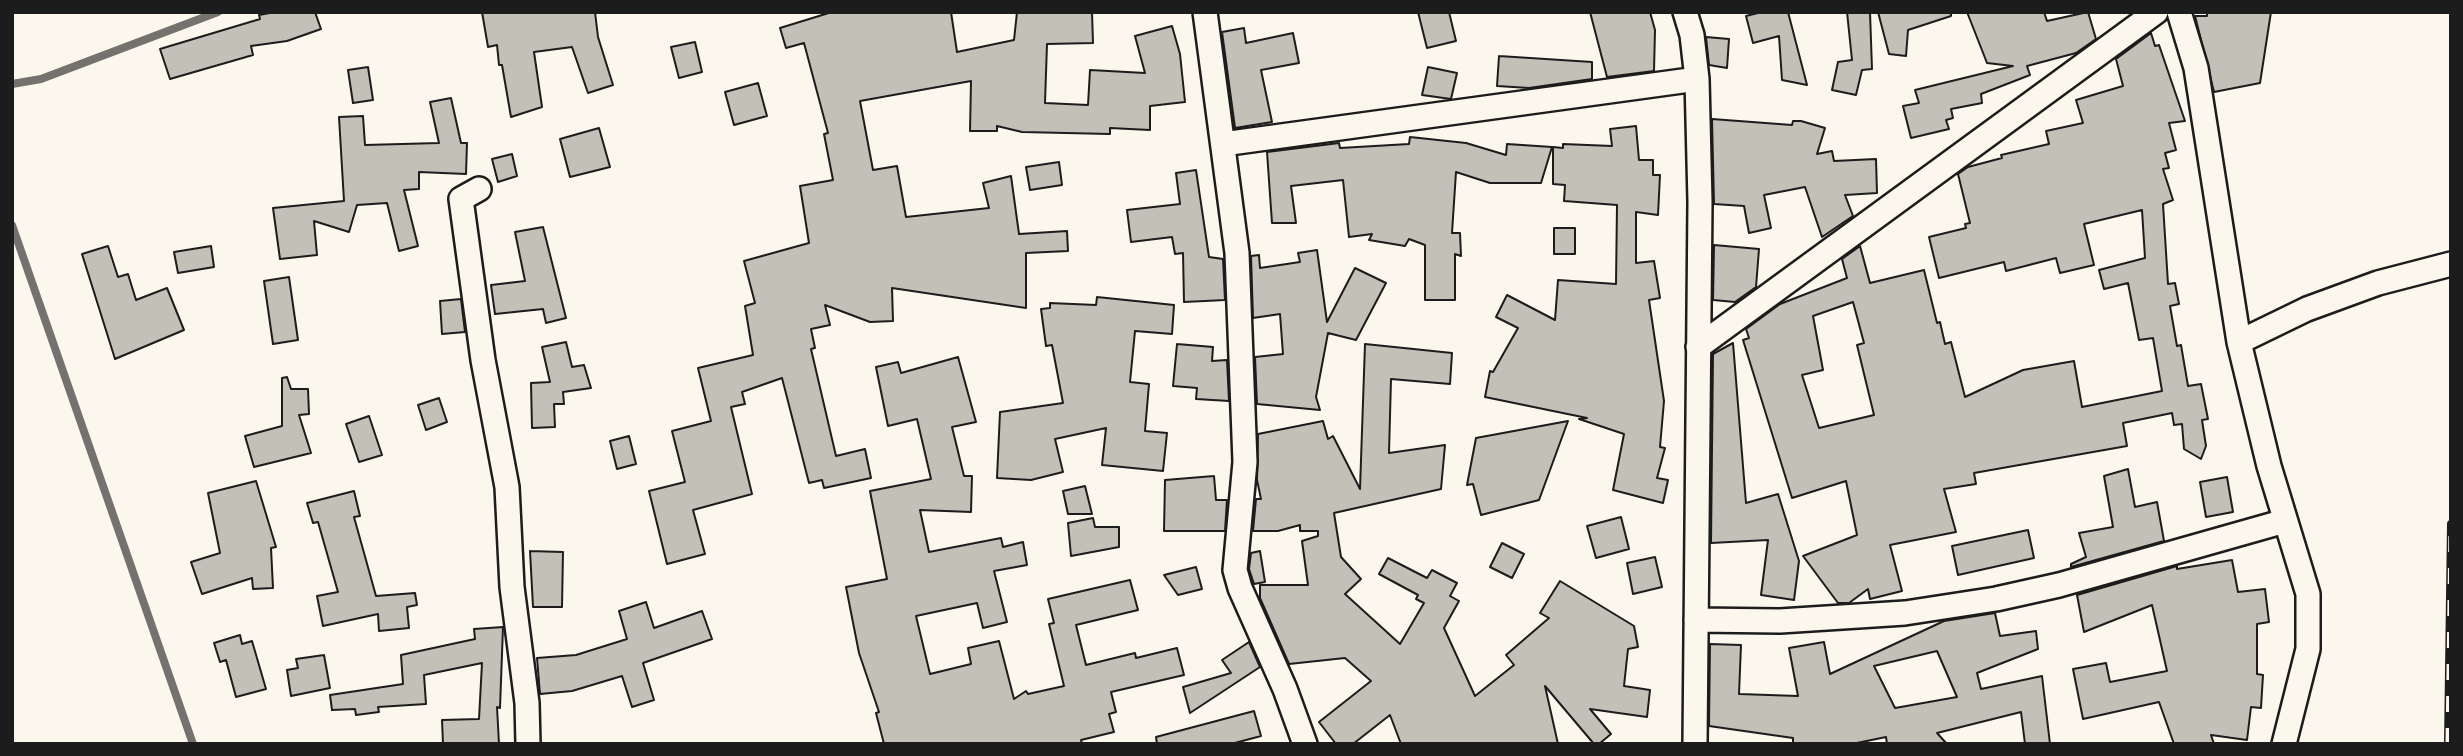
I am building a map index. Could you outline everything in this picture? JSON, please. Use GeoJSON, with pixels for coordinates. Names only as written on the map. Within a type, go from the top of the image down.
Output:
{"type":"FeatureCollection","features":[{"type":"Feature","properties":{"kind":"street"},"geometry":{"type":"LineString","coordinates":[[1205,12],[1237,253],[1245,462],[1235,570],[1305,744]]}},
{"type":"Feature","properties":{"kind":"street"},"geometry":{"type":"LineString","coordinates":[[1685,12],[1692,35],[1696,79],[1700,202],[1695,744]]}},
{"type":"Feature","properties":{"kind":"street"},"geometry":{"type":"LineString","coordinates":[[1698,347],[2156,12]]}},
{"type":"Feature","properties":{"kind":"street"},"geometry":{"type":"LineString","coordinates":[[2179,12],[2196,68],[2239,342],[2285,521],[2308,594],[2308,649],[2284,744]]}},
{"type":"Feature","properties":{"kind":"street"},"geometry":{"type":"LineString","coordinates":[[1223,144],[1696,79]]}},
{"type":"Feature","properties":{"kind":"street"},"geometry":{"type":"LineString","coordinates":[[479,189],[461,200],[483,360],[508,487],[512,587],[527,703],[528,744]]}},
{"type":"Feature","properties":{"kind":"street"},"geometry":{"type":"LineString","coordinates":[[2239,342],[2307,309],[2378,283],[2451,264]]}},
{"type":"Feature","properties":{"kind":"street"},"geometry":{"type":"LineString","coordinates":[[1696,620],[1780,621],[1905,613],[1996,599],[2059,585],[2285,521]]}},
{"type":"Feature","properties":{"kind":"building"},"geometry":{"type":"Polygon","coordinates":[[[275,12],[315,12],[321,29],[287,41],[251,46],[253,55],[170,79],[160,49],[275,12]]]}},
{"type":"Feature","properties":{"kind":"building"},"geometry":{"type":"Polygon","coordinates":[[[482,12],[595,12],[598,37],[613,85],[588,93],[572,47],[534,52],[542,107],[511,117],[497,45],[488,47],[482,12]]]}},
{"type":"Feature","properties":{"kind":"building"},"geometry":{"type":"Polygon","coordinates":[[[832,12],[951,12],[957,52],[1014,40],[1017,12],[1092,12],[1093,43],[1047,44],[1045,103],[1088,105],[1090,70],[1145,73],[1135,36],[1172,26],[1180,54],[1185,102],[1150,106],[1150,130],[1110,128],[1110,134],[1022,132],[997,126],[997,131],[970,131],[971,81],[860,101],[873,170],[897,166],[906,217],[989,208],[983,183],[1011,176],[1019,234],[1067,231],[1068,251],[1026,253],[1026,308],[892,288],[893,321],[870,322],[825,305],[830,325],[811,329],[815,348],[811,349],[836,456],[865,449],[871,478],[824,488],[822,480],[809,483],[782,378],[742,392],[745,404],[731,407],[752,494],[693,510],[705,554],[667,564],[649,491],[685,482],[672,431],[711,421],[698,368],[753,355],[745,306],[755,303],[744,261],[809,243],[800,186],[833,180],[824,134],[828,133],[804,43],[786,48],[780,28],[832,12]]]}},
{"type":"Feature","properties":{"kind":"building"},"geometry":{"type":"Polygon","coordinates":[[[1418,12],[1449,12],[1456,41],[1427,48],[1418,12]]]}},
{"type":"Feature","properties":{"kind":"building"},"geometry":{"type":"Polygon","coordinates":[[[1590,12],[1650,12],[1655,30],[1654,71],[1607,77],[1590,12]]]}},
{"type":"Feature","properties":{"kind":"building"},"geometry":{"type":"Polygon","coordinates":[[[1762,12],[1788,12],[1807,85],[1782,80],[1779,36],[1753,43],[1746,16],[1762,12]]]}},
{"type":"Feature","properties":{"kind":"building"},"geometry":{"type":"Polygon","coordinates":[[[1847,12],[1870,12],[1872,69],[1862,70],[1856,95],[1832,90],[1838,62],[1852,60],[1847,12]]]}},
{"type":"Feature","properties":{"kind":"building"},"geometry":{"type":"Polygon","coordinates":[[[1878,12],[1951,12],[1951,16],[1908,30],[1906,56],[1889,54],[1878,12]]]}},
{"type":"Feature","properties":{"kind":"building"},"geometry":{"type":"Polygon","coordinates":[[[1967,12],[2044,12],[2047,21],[2088,12],[2096,39],[2076,53],[2027,66],[2030,75],[1981,94],[1982,103],[1951,109],[1953,118],[1946,120],[1949,129],[1911,138],[1903,106],[1919,103],[1915,90],[2013,66],[1987,63],[1967,12]]]}},
{"type":"Feature","properties":{"kind":"building"},"geometry":{"type":"Polygon","coordinates":[[[2207,12],[2271,12],[2260,83],[2214,92],[2195,16],[2207,16],[2207,12]]]}},
{"type":"Feature","properties":{"kind":"building"},"geometry":{"type":"Polygon","coordinates":[[[1244,28],[1246,43],[1293,33],[1299,63],[1261,70],[1272,122],[1235,128],[1222,32],[1244,28]]]}},
{"type":"Feature","properties":{"kind":"building"},"geometry":{"type":"Polygon","coordinates":[[[2151,33],[2155,46],[2159,45],[2185,121],[2169,123],[2176,150],[2165,153],[2169,168],[2163,169],[2173,200],[2163,204],[2168,284],[2175,283],[2179,304],[2170,306],[2177,346],[2181,345],[2188,386],[2201,384],[2208,419],[2202,420],[2206,446],[2201,459],[2184,449],[2182,424],[2174,425],[2172,413],[2123,423],[2127,446],[1974,473],[1976,484],[1944,489],[1956,532],[1890,545],[1902,591],[1870,599],[1868,589],[1849,603],[1838,603],[1803,556],[1857,535],[1846,481],[1792,498],[1743,340],[1749,338],[1746,329],[1780,304],[1847,278],[1842,259],[1860,246],[1870,283],[1924,270],[1937,323],[1940,322],[1945,344],[1951,342],[1965,397],[2023,370],[2074,361],[2082,407],[2162,391],[2153,338],[2139,340],[2128,283],[2104,289],[2099,270],[2145,258],[2142,210],[2084,224],[2094,265],[2060,273],[2056,258],[2006,271],[2004,262],[1939,278],[1929,237],[1966,228],[1965,224],[1970,223],[1958,174],[1968,167],[2002,158],[2001,155],[2049,144],[2046,131],[2083,123],[2076,100],[2123,86],[2116,59],[2151,33]],[[1853,302],[1813,316],[1823,370],[1802,375],[1819,428],[1874,415],[1857,345],[1864,343],[1853,302]]]}},
{"type":"Feature","properties":{"kind":"building"},"geometry":{"type":"Polygon","coordinates":[[[1706,37],[1729,39],[1727,68],[1709,65],[1706,37]]]}},
{"type":"Feature","properties":{"kind":"building"},"geometry":{"type":"Polygon","coordinates":[[[695,42],[702,72],[679,78],[671,47],[695,42]]]}},
{"type":"Feature","properties":{"kind":"building"},"geometry":{"type":"Polygon","coordinates":[[[1499,56],[1592,62],[1592,79],[1529,88],[1497,86],[1499,56]]]}},
{"type":"Feature","properties":{"kind":"building"},"geometry":{"type":"Polygon","coordinates":[[[368,67],[373,100],[353,103],[348,70],[368,67]]]}},
{"type":"Feature","properties":{"kind":"building"},"geometry":{"type":"Polygon","coordinates":[[[1428,67],[1457,73],[1451,99],[1422,95],[1428,67]]]}},
{"type":"Feature","properties":{"kind":"building"},"geometry":{"type":"Polygon","coordinates":[[[758,83],[767,116],[734,125],[725,92],[758,83]]]}},
{"type":"Feature","properties":{"kind":"building"},"geometry":{"type":"Polygon","coordinates":[[[451,98],[461,143],[467,143],[466,174],[419,172],[419,189],[404,190],[418,246],[399,251],[387,203],[357,205],[349,232],[314,221],[317,255],[280,259],[273,208],[344,201],[339,117],[363,116],[365,145],[439,143],[430,102],[451,98]]]}},
{"type":"Feature","properties":{"kind":"building"},"geometry":{"type":"Polygon","coordinates":[[[1712,119],[1792,125],[1793,121],[1801,121],[1825,128],[1817,154],[1832,151],[1834,161],[1876,159],[1877,193],[1845,195],[1853,216],[1822,237],[1805,187],[1764,195],[1771,228],[1749,233],[1744,206],[1714,204],[1712,119]]]}},
{"type":"Feature","properties":{"kind":"building"},"geometry":{"type":"Polygon","coordinates":[[[1636,126],[1639,160],[1653,160],[1653,175],[1660,175],[1658,215],[1636,212],[1636,263],[1654,261],[1660,298],[1649,300],[1664,401],[1660,447],[1665,448],[1657,478],[1668,480],[1663,503],[1613,490],[1624,434],[1579,419],[1587,418],[1485,397],[1490,371],[1493,372],[1518,328],[1496,317],[1507,295],[1555,320],[1558,280],[1616,284],[1617,205],[1564,201],[1565,185],[1553,184],[1553,147],[1563,148],[1563,144],[1612,146],[1610,129],[1636,126]]]}},
{"type":"Feature","properties":{"kind":"building"},"geometry":{"type":"Polygon","coordinates":[[[599,128],[610,167],[570,177],[560,139],[599,128]]]}},
{"type":"Feature","properties":{"kind":"building"},"geometry":{"type":"Polygon","coordinates":[[[1410,137],[1466,143],[1506,155],[1507,144],[1552,147],[1541,183],[1490,183],[1456,172],[1452,233],[1460,233],[1461,256],[1455,254],[1455,300],[1425,300],[1425,245],[1409,239],[1405,246],[1369,240],[1372,234],[1349,237],[1343,180],[1291,186],[1296,223],[1272,223],[1267,152],[1339,143],[1340,148],[1409,144],[1410,137]]]}},
{"type":"Feature","properties":{"kind":"building"},"geometry":{"type":"Polygon","coordinates":[[[512,154],[517,176],[498,182],[492,159],[512,154]]]}},
{"type":"Feature","properties":{"kind":"building"},"geometry":{"type":"Polygon","coordinates":[[[1059,162],[1062,185],[1030,190],[1026,167],[1059,162]]]}},
{"type":"Feature","properties":{"kind":"building"},"geometry":{"type":"Polygon","coordinates":[[[1196,170],[1209,257],[1223,259],[1225,300],[1184,302],[1183,253],[1175,254],[1172,237],[1131,242],[1127,210],[1180,204],[1176,173],[1196,170]]]}},
{"type":"Feature","properties":{"kind":"building"},"geometry":{"type":"Polygon","coordinates":[[[543,227],[566,318],[546,323],[543,309],[495,314],[491,285],[525,281],[515,232],[543,227]]]}},
{"type":"Feature","properties":{"kind":"building"},"geometry":{"type":"Polygon","coordinates":[[[1554,228],[1575,228],[1575,254],[1554,254],[1554,228]]]}},
{"type":"Feature","properties":{"kind":"building"},"geometry":{"type":"Polygon","coordinates":[[[1714,245],[1759,249],[1756,287],[1735,302],[1713,300],[1714,245]]]}},
{"type":"Feature","properties":{"kind":"building"},"geometry":{"type":"Polygon","coordinates":[[[108,246],[118,277],[128,274],[136,300],[167,288],[184,330],[115,359],[82,254],[108,246]]]}},
{"type":"Feature","properties":{"kind":"building"},"geometry":{"type":"Polygon","coordinates":[[[211,246],[214,267],[178,273],[174,252],[211,246]]]}},
{"type":"Feature","properties":{"kind":"building"},"geometry":{"type":"Polygon","coordinates":[[[1317,250],[1327,322],[1355,268],[1386,283],[1356,340],[1328,333],[1316,397],[1320,410],[1257,404],[1255,357],[1283,354],[1280,314],[1253,318],[1251,256],[1259,255],[1260,268],[1300,262],[1298,253],[1317,250]]]}},
{"type":"Feature","properties":{"kind":"building"},"geometry":{"type":"Polygon","coordinates":[[[289,277],[298,340],[273,344],[264,281],[289,277]]]}},
{"type":"Feature","properties":{"kind":"building"},"geometry":{"type":"Polygon","coordinates":[[[1097,297],[1174,305],[1172,334],[1135,331],[1130,382],[1149,384],[1145,431],[1167,433],[1163,471],[1102,465],[1106,428],[1055,439],[1063,472],[1031,480],[997,478],[1000,412],[1063,403],[1052,345],[1046,346],[1041,309],[1050,308],[1050,303],[1096,305],[1097,297]]]}},
{"type":"Feature","properties":{"kind":"building"},"geometry":{"type":"Polygon","coordinates":[[[461,299],[465,332],[442,334],[440,301],[461,299]]]}},
{"type":"Feature","properties":{"kind":"building"},"geometry":{"type":"Polygon","coordinates":[[[566,342],[572,367],[584,365],[591,388],[563,392],[564,404],[554,404],[555,427],[532,428],[531,383],[550,382],[542,347],[566,342]]]}},
{"type":"Feature","properties":{"kind":"building"},"geometry":{"type":"Polygon","coordinates":[[[1733,343],[1746,503],[1778,494],[1799,561],[1794,600],[1761,595],[1768,540],[1711,543],[1713,354],[1733,343]]]}},
{"type":"Feature","properties":{"kind":"building"},"geometry":{"type":"Polygon","coordinates":[[[1177,344],[1213,347],[1212,361],[1227,360],[1229,401],[1196,399],[1197,388],[1173,386],[1177,344]]]}},
{"type":"Feature","properties":{"kind":"building"},"geometry":{"type":"Polygon","coordinates":[[[1365,344],[1452,353],[1450,384],[1391,379],[1389,453],[1445,445],[1441,489],[1334,513],[1341,557],[1361,579],[1345,594],[1400,644],[1424,603],[1416,599],[1418,595],[1379,574],[1388,558],[1427,578],[1432,570],[1457,583],[1450,596],[1459,601],[1444,628],[1475,696],[1514,665],[1506,655],[1549,618],[1540,613],[1560,581],[1634,626],[1638,647],[1628,649],[1624,686],[1650,690],[1647,717],[1590,709],[1611,734],[1599,744],[1594,744],[1545,686],[1558,744],[1401,744],[1390,715],[1353,744],[1336,744],[1319,722],[1371,681],[1345,658],[1289,664],[1260,598],[1260,585],[1308,585],[1302,541],[1318,536],[1318,531],[1300,531],[1300,525],[1278,531],[1253,531],[1256,499],[1261,499],[1257,480],[1258,434],[1323,421],[1328,439],[1333,436],[1360,489],[1365,344]]]}},
{"type":"Feature","properties":{"kind":"building"},"geometry":{"type":"Polygon","coordinates":[[[958,357],[976,422],[952,427],[964,476],[972,476],[971,512],[920,510],[929,552],[1001,538],[1003,547],[1023,542],[1027,565],[994,571],[1007,622],[983,628],[977,603],[916,616],[930,674],[971,664],[968,648],[999,641],[1014,699],[1026,691],[1028,694],[1064,686],[1049,624],[1054,623],[1048,599],[1130,580],[1138,610],[1076,625],[1086,665],[1135,653],[1136,658],[1177,648],[1184,675],[1111,692],[1116,712],[1109,714],[1114,732],[1081,740],[1082,744],[884,744],[876,713],[879,712],[859,653],[846,587],[887,579],[870,491],[931,479],[917,419],[888,426],[876,367],[898,362],[901,373],[958,357]]]}},
{"type":"Feature","properties":{"kind":"building"},"geometry":{"type":"Polygon","coordinates":[[[287,377],[291,389],[308,389],[309,414],[299,415],[311,453],[254,467],[245,436],[282,426],[282,378],[287,377]]]}},
{"type":"Feature","properties":{"kind":"building"},"geometry":{"type":"Polygon","coordinates":[[[439,398],[447,422],[426,430],[418,405],[439,398]]]}},
{"type":"Feature","properties":{"kind":"building"},"geometry":{"type":"Polygon","coordinates":[[[369,416],[382,455],[359,462],[346,424],[369,416]]]}},
{"type":"Feature","properties":{"kind":"building"},"geometry":{"type":"Polygon","coordinates":[[[1568,421],[1539,500],[1481,515],[1473,484],[1467,485],[1476,438],[1568,421]]]}},
{"type":"Feature","properties":{"kind":"building"},"geometry":{"type":"Polygon","coordinates":[[[629,436],[636,464],[617,469],[610,441],[629,436]]]}},
{"type":"Feature","properties":{"kind":"building"},"geometry":{"type":"Polygon","coordinates":[[[2128,469],[2135,507],[2157,502],[2164,541],[2071,567],[2071,564],[2086,557],[2079,533],[2113,527],[2104,476],[2128,469]]]}},
{"type":"Feature","properties":{"kind":"building"},"geometry":{"type":"Polygon","coordinates":[[[1214,476],[1216,500],[1227,500],[1225,531],[1164,531],[1165,480],[1214,476]]]}},
{"type":"Feature","properties":{"kind":"building"},"geometry":{"type":"Polygon","coordinates":[[[2227,477],[2233,512],[2206,517],[2200,482],[2227,477]]]}},
{"type":"Feature","properties":{"kind":"building"},"geometry":{"type":"Polygon","coordinates":[[[256,481],[276,547],[271,548],[273,588],[253,589],[252,578],[202,594],[191,562],[220,553],[208,493],[256,481]]]}},
{"type":"Feature","properties":{"kind":"building"},"geometry":{"type":"Polygon","coordinates":[[[1085,486],[1092,514],[1068,514],[1063,491],[1085,486]]]}},
{"type":"Feature","properties":{"kind":"building"},"geometry":{"type":"Polygon","coordinates":[[[354,491],[360,516],[354,517],[376,596],[415,593],[417,605],[407,607],[409,628],[379,631],[378,614],[323,626],[317,596],[338,592],[318,522],[313,523],[307,503],[354,491]]]}},
{"type":"Feature","properties":{"kind":"building"},"geometry":{"type":"Polygon","coordinates":[[[1621,517],[1629,549],[1596,558],[1587,526],[1621,517]]]}},
{"type":"Feature","properties":{"kind":"building"},"geometry":{"type":"Polygon","coordinates":[[[1093,518],[1095,527],[1119,527],[1119,547],[1071,556],[1068,523],[1093,518]]]}},
{"type":"Feature","properties":{"kind":"building"},"geometry":{"type":"Polygon","coordinates":[[[2028,530],[2034,558],[1958,575],[1952,546],[2028,530]]]}},
{"type":"Feature","properties":{"kind":"building"},"geometry":{"type":"Polygon","coordinates":[[[1502,543],[1524,554],[1512,578],[1490,567],[1502,543]]]}},
{"type":"Feature","properties":{"kind":"building"},"geometry":{"type":"Polygon","coordinates":[[[530,551],[563,552],[562,607],[533,607],[530,551]]]}},
{"type":"Feature","properties":{"kind":"building"},"geometry":{"type":"Polygon","coordinates":[[[1260,551],[1265,582],[1254,584],[1249,569],[1251,553],[1260,551]]]}},
{"type":"Feature","properties":{"kind":"building"},"geometry":{"type":"Polygon","coordinates":[[[1655,557],[1662,587],[1633,594],[1627,563],[1655,557]]]}},
{"type":"Feature","properties":{"kind":"building"},"geometry":{"type":"Polygon","coordinates":[[[2232,560],[2238,592],[2265,589],[2269,622],[2257,624],[2257,674],[2263,675],[2261,708],[2251,707],[2247,740],[2211,735],[2214,744],[2174,744],[2159,702],[2083,719],[2073,669],[2106,663],[2110,682],[2167,671],[2152,605],[2084,632],[2077,595],[2177,566],[2177,569],[2232,560]]]}},
{"type":"Feature","properties":{"kind":"building"},"geometry":{"type":"Polygon","coordinates":[[[1196,567],[1202,589],[1178,595],[1164,575],[1196,567]]]}},
{"type":"Feature","properties":{"kind":"building"},"geometry":{"type":"Polygon","coordinates":[[[646,602],[654,628],[702,611],[712,639],[643,663],[654,700],[632,707],[622,676],[572,691],[540,694],[537,658],[576,655],[627,639],[619,611],[646,602]]]}},
{"type":"Feature","properties":{"kind":"building"},"geometry":{"type":"Polygon","coordinates":[[[1995,613],[2000,636],[2036,631],[2038,649],[1977,673],[1981,689],[2042,676],[2050,744],[2025,744],[2021,712],[1937,733],[1947,744],[1887,744],[1886,737],[1852,744],[1793,744],[1793,738],[1709,726],[1710,644],[1741,645],[1739,694],[1798,696],[1789,648],[1824,642],[1830,674],[1944,621],[1995,613]],[[1937,651],[1874,666],[1895,708],[1957,697],[1937,651]]]}},
{"type":"Feature","properties":{"kind":"building"},"geometry":{"type":"Polygon","coordinates":[[[503,627],[500,708],[497,707],[499,744],[443,744],[442,720],[479,719],[482,663],[424,675],[426,704],[378,707],[379,712],[356,715],[355,709],[332,710],[330,695],[403,684],[401,655],[475,639],[474,629],[503,627]]]}},
{"type":"Feature","properties":{"kind":"building"},"geometry":{"type":"Polygon","coordinates":[[[240,635],[242,644],[252,641],[266,689],[236,697],[226,660],[220,662],[214,643],[240,635]]]}},
{"type":"Feature","properties":{"kind":"building"},"geometry":{"type":"Polygon","coordinates":[[[1249,642],[1260,667],[1190,713],[1183,687],[1231,673],[1222,660],[1249,642]]]}},
{"type":"Feature","properties":{"kind":"building"},"geometry":{"type":"Polygon","coordinates":[[[324,655],[330,688],[291,696],[287,670],[298,668],[296,659],[324,655]]]}},
{"type":"Feature","properties":{"kind":"building"},"geometry":{"type":"Polygon","coordinates":[[[1254,711],[1261,736],[1231,744],[1157,744],[1156,737],[1254,711]]]}},
{"type":"Feature","properties":{"kind":"waterway"},"geometry":{"type":"LineString","coordinates":[[12,84],[41,79],[218,12]]}},
{"type":"Feature","properties":{"kind":"waterway"},"geometry":{"type":"LineString","coordinates":[[12,225],[193,744]]}},
{"type":"Feature","properties":{"kind":"railway"},"geometry":{"type":"LineString","coordinates":[[2448,744],[2451,524]]}}]}
